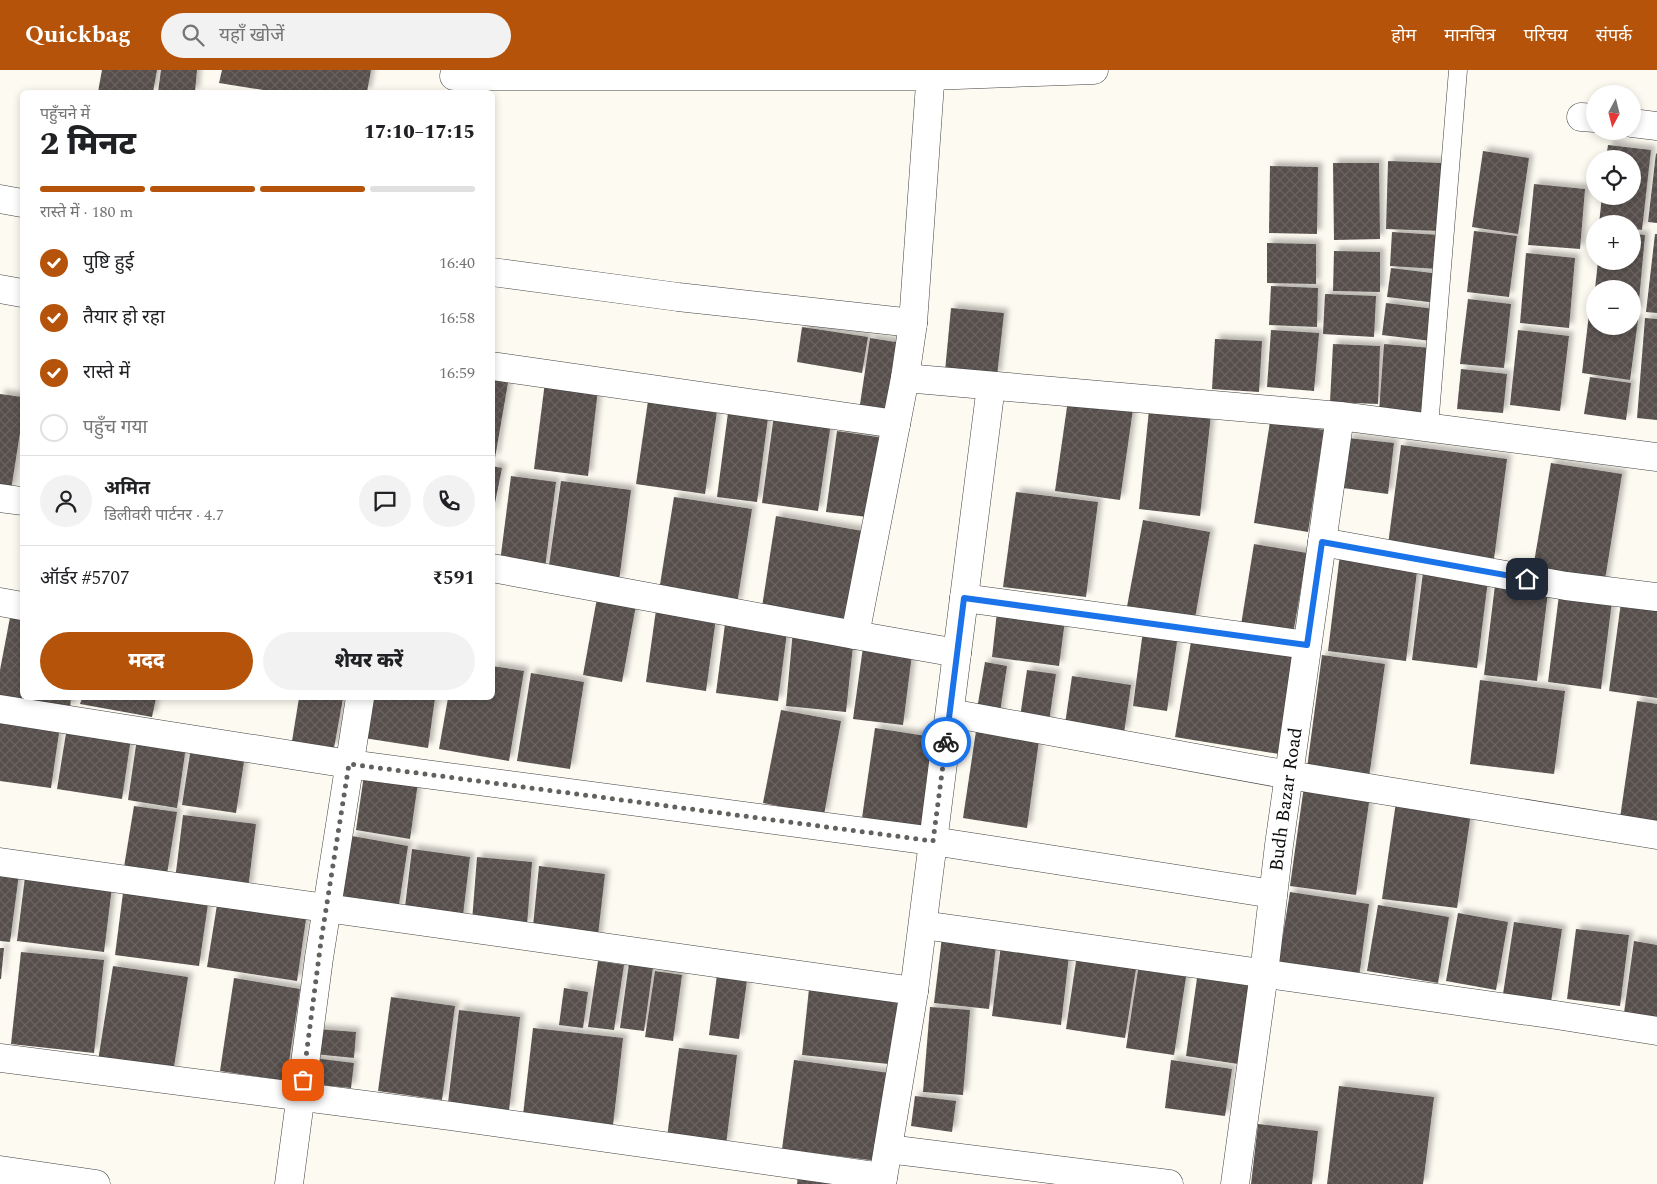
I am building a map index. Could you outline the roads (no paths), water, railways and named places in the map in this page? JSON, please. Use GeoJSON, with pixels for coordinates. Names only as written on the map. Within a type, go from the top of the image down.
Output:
{"type":"FeatureCollection","features":[{"type":"Feature","properties":{"kind":"street"},"geometry":{"type":"LineString","coordinates":[[454,80],[1094,70]]}},
{"type":"Feature","properties":{"kind":"street"},"geometry":{"type":"LineString","coordinates":[[856,636],[905,378],[913,324],[930,73]]}},
{"type":"Feature","properties":{"kind":"street"},"geometry":{"type":"LineString","coordinates":[[1641,124],[1657,126]]}},
{"type":"Feature","properties":{"kind":"street"},"geometry":{"type":"LineString","coordinates":[[0,199],[20,203]]}},
{"type":"Feature","properties":{"kind":"street"},"geometry":{"type":"LineString","coordinates":[[495,272],[678,297],[913,324]]}},
{"type":"Feature","properties":{"kind":"street"},"geometry":{"type":"LineString","coordinates":[[0,289],[20,293]]}},
{"type":"Feature","properties":{"kind":"street"},"geometry":{"type":"LineString","coordinates":[[495,366],[896,424]]}},
{"type":"Feature","properties":{"kind":"street"},"geometry":{"type":"LineString","coordinates":[[905,378],[1340,416],[1657,457]]}},
{"type":"Feature","properties":{"kind":"street"},"geometry":{"type":"LineString","coordinates":[[0,1058],[451,1116],[882,1180],[923,926],[991,386]]}},
{"type":"Feature","properties":{"kind":"street","name":"Budh Bazar Road"},"geometry":{"type":"LineString","coordinates":[[1235,1184],[1289,775],[1340,416]]}},
{"type":"Feature","properties":{"kind":"street"},"geometry":{"type":"LineString","coordinates":[[0,498],[20,501]]}},
{"type":"Feature","properties":{"kind":"street"},"geometry":{"type":"LineString","coordinates":[[1322,542],[1566,586],[1657,598]]}},
{"type":"Feature","properties":{"kind":"street"},"geometry":{"type":"LineString","coordinates":[[495,569],[856,636],[957,652]]}},
{"type":"Feature","properties":{"kind":"street"},"geometry":{"type":"LineString","coordinates":[[964,598],[1307,645]]}},
{"type":"Feature","properties":{"kind":"street"},"geometry":{"type":"LineString","coordinates":[[0,602],[20,606]]}},
{"type":"Feature","properties":{"kind":"street"},"geometry":{"type":"LineString","coordinates":[[289,1184],[326,908],[360,700]]}},
{"type":"Feature","properties":{"kind":"street"},"geometry":{"type":"LineString","coordinates":[[0,709],[349,764],[933,841],[1273,894]]}},
{"type":"Feature","properties":{"kind":"street"},"geometry":{"type":"LineString","coordinates":[[950,713],[1289,775],[1657,835]]}},
{"type":"Feature","properties":{"kind":"street"},"geometry":{"type":"LineString","coordinates":[[0,862],[914,991]]}},
{"type":"Feature","properties":{"kind":"street"},"geometry":{"type":"LineString","coordinates":[[923,926],[1264,973],[1657,1031]]}},
{"type":"Feature","properties":{"kind":"street"},"geometry":{"type":"LineString","coordinates":[[888,1149],[1169,1184]]}},
{"type":"Feature","properties":{"kind":"street"},"geometry":{"type":"LineString","coordinates":[[0,1170],[96,1184]]}},
{"type":"Feature","properties":{"kind":"lane"},"geometry":{"type":"LineString","coordinates":[[1429,427],[1458,70]]}}]}
